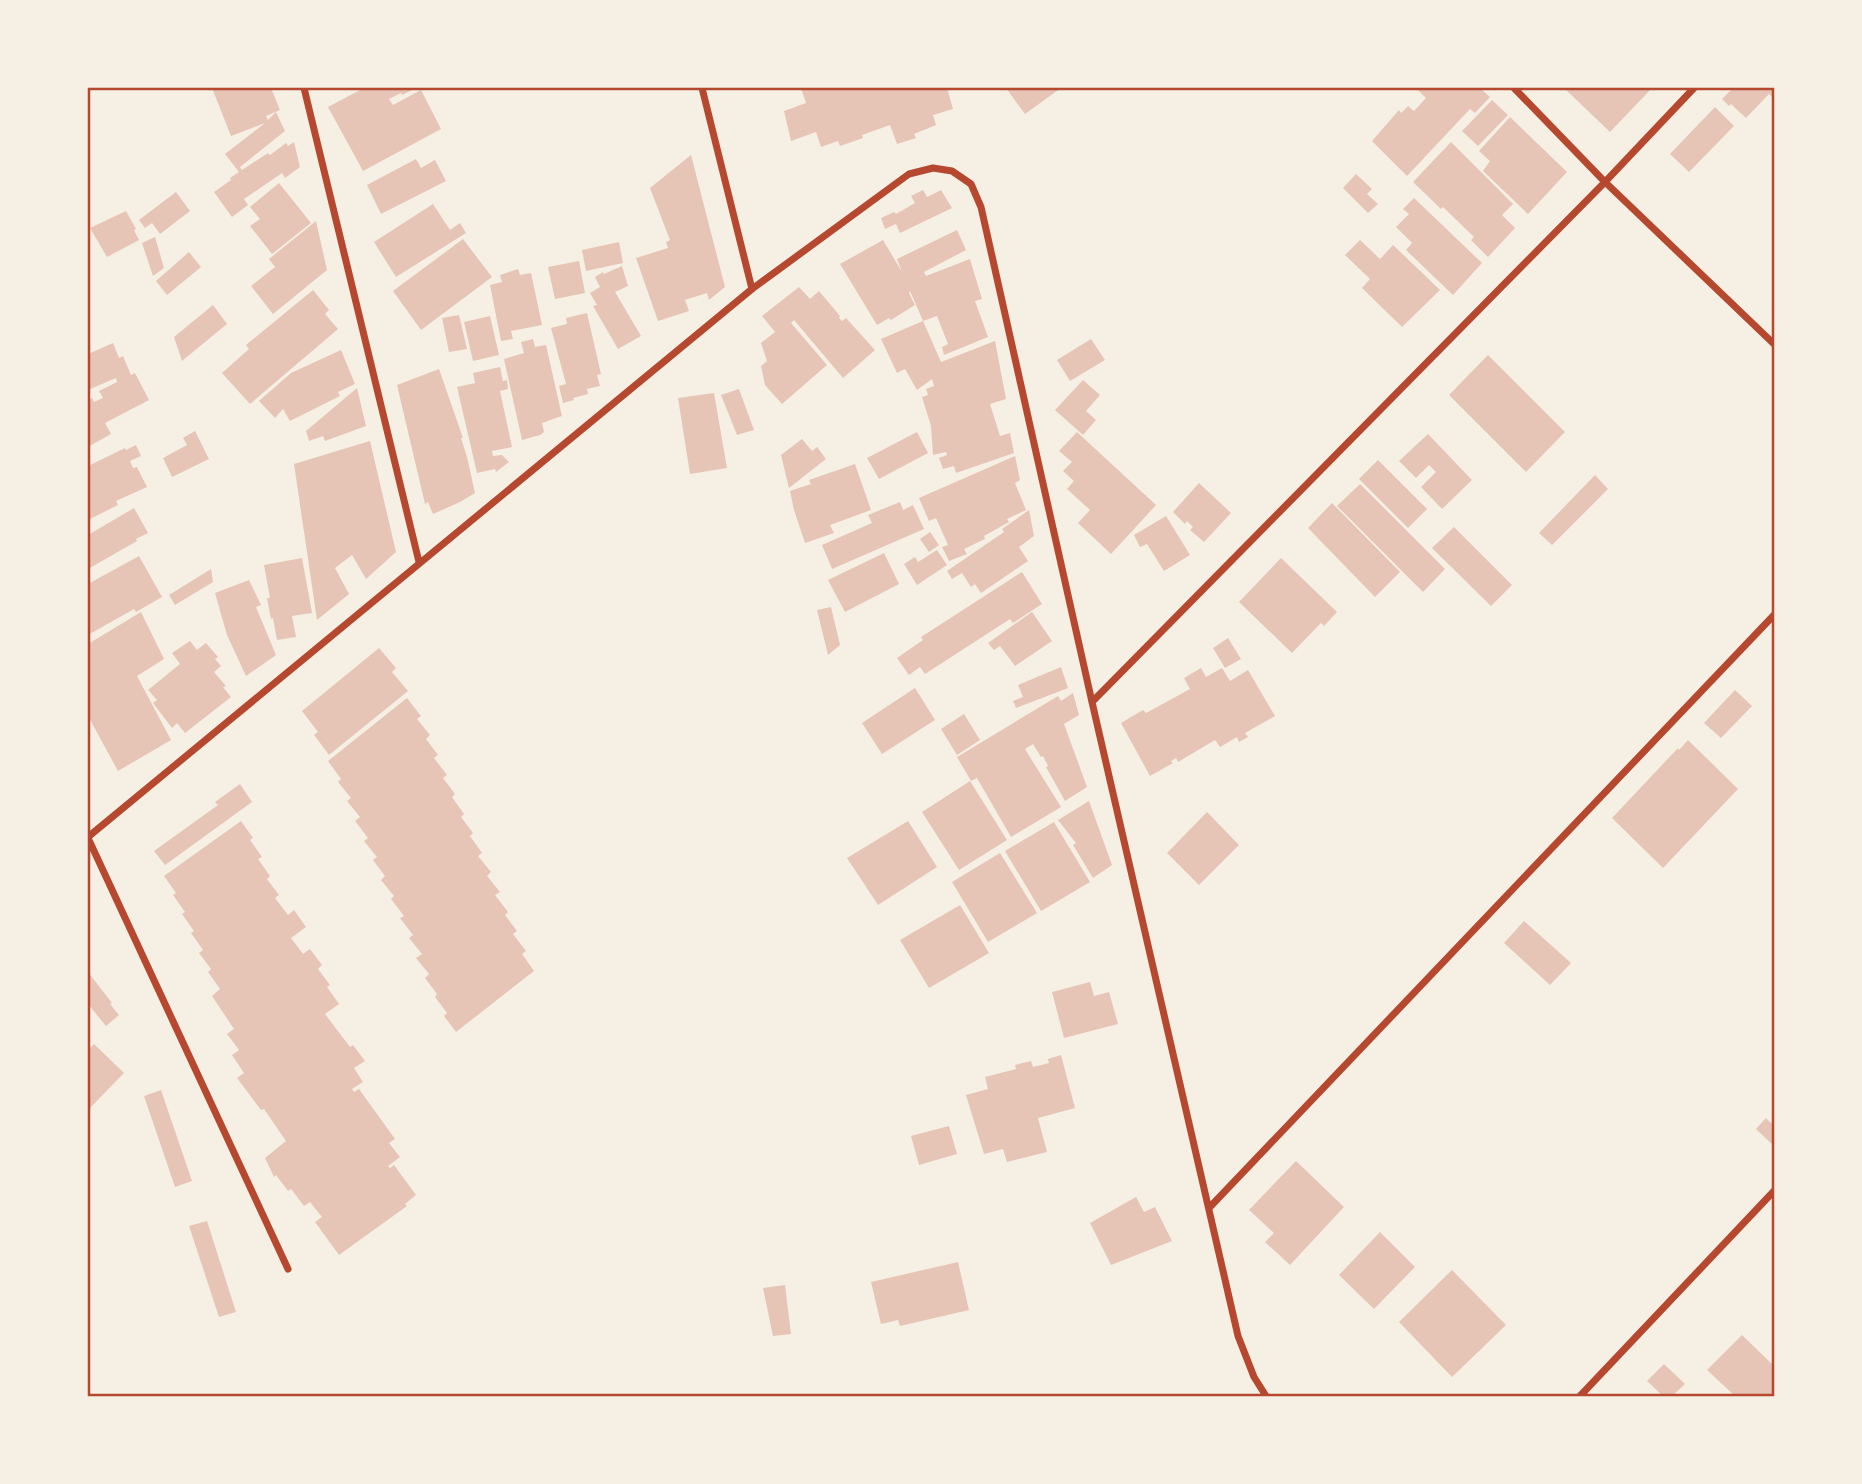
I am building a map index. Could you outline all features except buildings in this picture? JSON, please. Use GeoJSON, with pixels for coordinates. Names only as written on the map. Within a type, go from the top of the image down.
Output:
{"type":"FeatureCollection","features":[{"type":"Feature","properties":{"kind":"street"},"geometry":{"type":"LineString","coordinates":[[304,88],[419,562]]}},
{"type":"Feature","properties":{"kind":"street"},"geometry":{"type":"LineString","coordinates":[[702,88],[752,289]]}},
{"type":"Feature","properties":{"kind":"street"},"geometry":{"type":"LineString","coordinates":[[1514,88],[1605,182],[1774,344]]}},
{"type":"Feature","properties":{"kind":"street"},"geometry":{"type":"LineString","coordinates":[[1092,702],[1605,182],[1694,88]]}},
{"type":"Feature","properties":{"kind":"street"},"geometry":{"type":"LineString","coordinates":[[288,1269],[88,838],[752,289],[909,174],[933,168],[952,171],[971,184],[981,207],[1238,1336],[1254,1377],[1265,1396]]}},
{"type":"Feature","properties":{"kind":"street"},"geometry":{"type":"LineString","coordinates":[[1209,1208],[1774,615]]}},
{"type":"Feature","properties":{"kind":"street"},"geometry":{"type":"LineString","coordinates":[[1580,1396],[1774,1191]]}}]}
